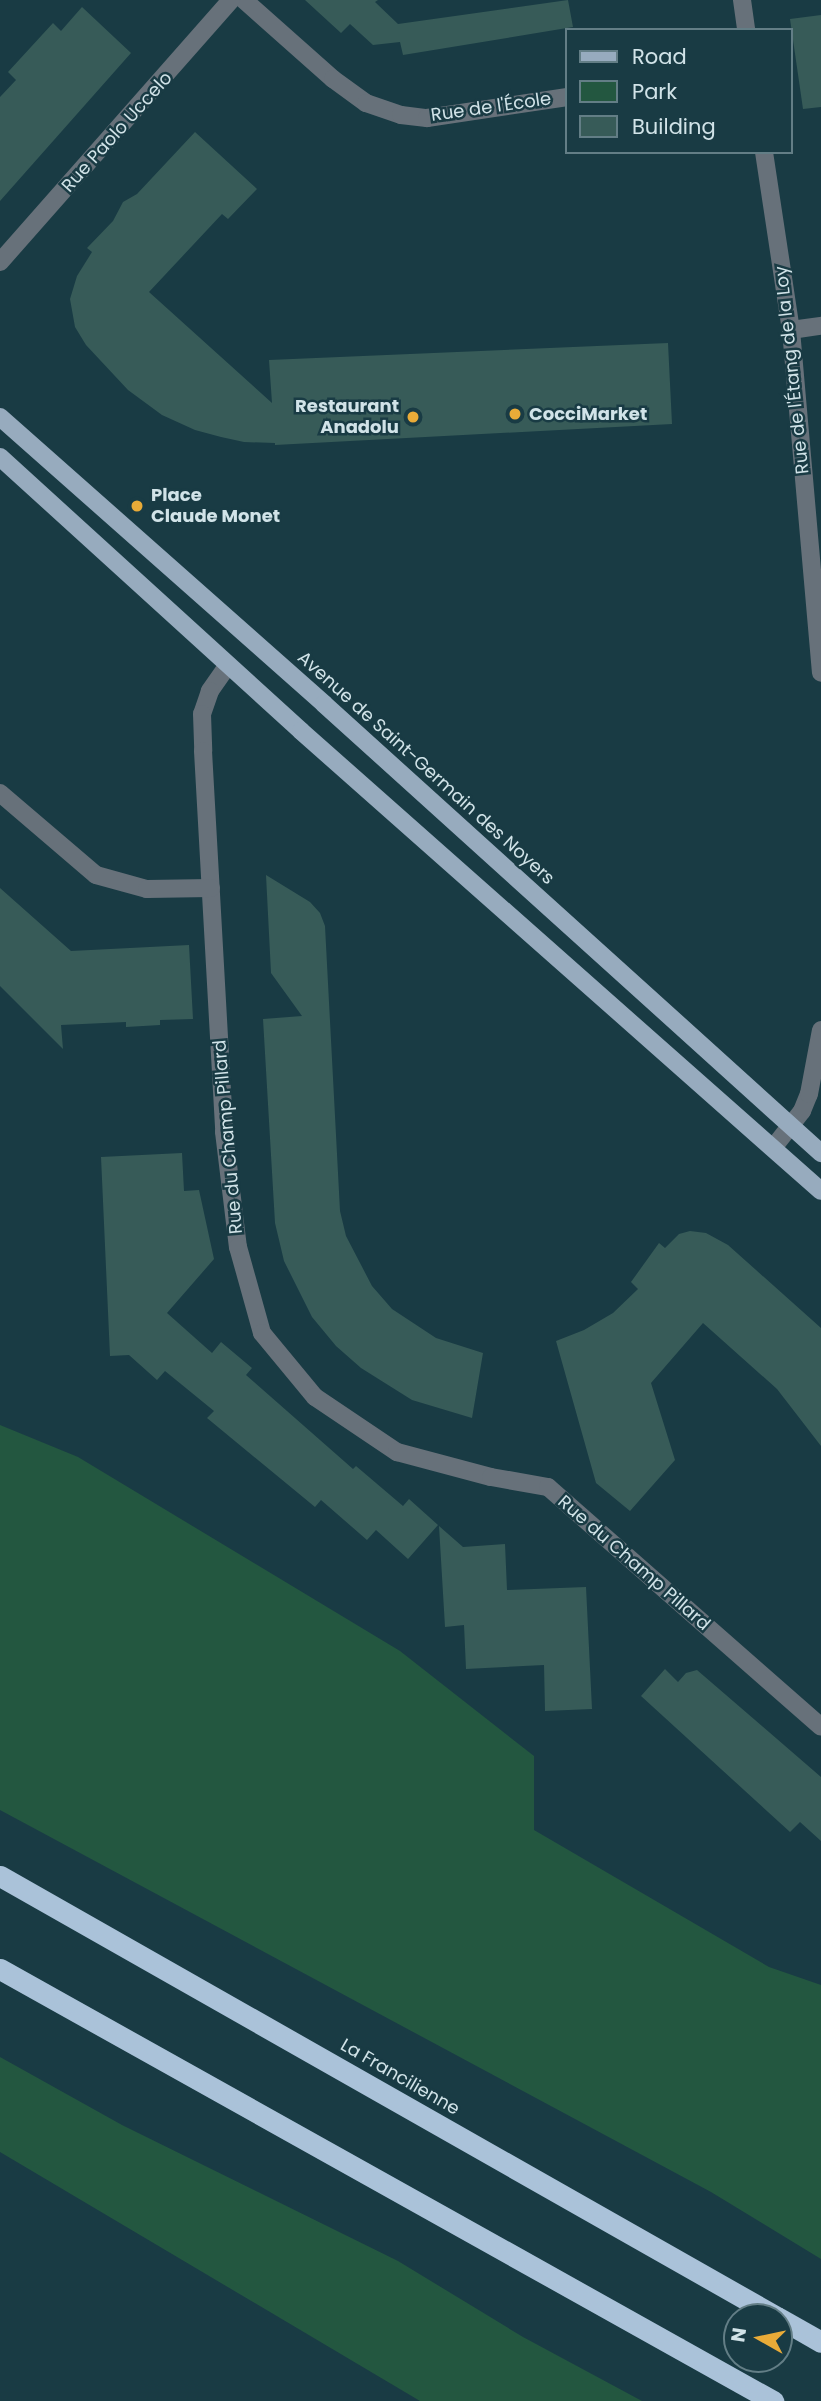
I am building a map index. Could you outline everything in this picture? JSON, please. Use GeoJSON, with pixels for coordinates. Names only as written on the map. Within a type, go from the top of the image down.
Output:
{"type":"FeatureCollection","features":[{"type":"Feature","properties":{"kind":"highway","name":"La Francilienne"},"geometry":{"type":"LineString","coordinates":[[0,1876],[752,2303]]}},
{"type":"Feature","properties":{"kind":"highway"},"geometry":{"type":"LineString","coordinates":[[0,1969],[774,2401]]}},
{"type":"Feature","properties":{"kind":"highway","name":"La Francilienne"},"geometry":{"type":"LineString","coordinates":[[793,2326],[821,2342]]}},
{"type":"Feature","properties":{"kind":"main road","name":"Avenue de Saint-Germain des Noyers"},"geometry":{"type":"LineString","coordinates":[[0,417],[324,704],[821,1153]]}},
{"type":"Feature","properties":{"kind":"main road"},"geometry":{"type":"LineString","coordinates":[[0,457],[228,665],[821,1191]]}},
{"type":"Feature","properties":{"kind":"street","name":"Rue Paolo Uccelo"},"geometry":{"type":"LineString","coordinates":[[0,262],[231,0]]}},
{"type":"Feature","properties":{"kind":"street","name":"Rue de l'École"},"geometry":{"type":"LineString","coordinates":[[244,0],[333,79],[366,103],[401,114],[428,118],[566,97]]}},
{"type":"Feature","properties":{"kind":"street"},"geometry":{"type":"LineString","coordinates":[[742,0],[746,28]]}},
{"type":"Feature","properties":{"kind":"street","name":"Rue de l'Étang de la Loy"},"geometry":{"type":"LineString","coordinates":[[764,154],[791,330],[821,673]]}},
{"type":"Feature","properties":{"kind":"street"},"geometry":{"type":"LineString","coordinates":[[791,330],[821,326]]}},
{"type":"Feature","properties":{"kind":"street","name":"Rue du Champ Pillard"},"geometry":{"type":"LineString","coordinates":[[228,665],[209,691],[202,714],[228,1171],[238,1247],[262,1333],[315,1397],[397,1452],[491,1477],[548,1487],[821,1727]]}},
{"type":"Feature","properties":{"kind":"street"},"geometry":{"type":"LineString","coordinates":[[0,793],[96,875],[147,889],[211,888]]}},
{"type":"Feature","properties":{"kind":"street"},"geometry":{"type":"LineString","coordinates":[[773,1147],[791,1126],[809,1094],[821,1030]]}},
{"type":"Feature","properties":{"kind":"green space"},"geometry":{"type":"Polygon","coordinates":[[[0,1425],[78,1457],[400,1651],[534,1756],[534,1830],[769,1967],[821,1985],[821,2259],[711,2192],[0,1810],[0,1425]]]}},
{"type":"Feature","properties":{"kind":"green space"},"geometry":{"type":"Polygon","coordinates":[[[0,2057],[122,2125],[398,2261],[523,2337],[642,2401],[420,2401],[0,2152],[0,2057]]]}},
{"type":"Feature","properties":{"kind":"building"},"geometry":{"type":"Polygon","coordinates":[[[305,0],[378,0],[375,2],[398,24],[568,0],[573,27],[403,55],[400,42],[373,45],[350,24],[341,33],[305,0]]]}},
{"type":"Feature","properties":{"kind":"building"},"geometry":{"type":"Polygon","coordinates":[[[82,7],[131,53],[0,201],[0,97],[16,80],[8,72],[53,23],[61,31],[82,7]]]}},
{"type":"Feature","properties":{"kind":"building"},"geometry":{"type":"Polygon","coordinates":[[[821,15],[821,107],[803,109],[790,19],[821,15]]]}},
{"type":"Feature","properties":{"kind":"building"},"geometry":{"type":"Polygon","coordinates":[[[195,132],[257,189],[228,219],[222,214],[149,292],[272,403],[269,360],[668,343],[672,424],[275,445],[221,437],[195,430],[162,415],[128,390],[86,345],[75,327],[70,299],[77,276],[92,252],[87,248],[113,221],[123,202],[137,194],[195,132]]]}},
{"type":"Feature","properties":{"kind":"building"},"geometry":{"type":"Polygon","coordinates":[[[266,875],[310,902],[320,913],[325,926],[340,1211],[346,1236],[372,1286],[392,1309],[436,1338],[483,1353],[472,1418],[412,1400],[361,1368],[336,1346],[312,1317],[284,1261],[275,1223],[263,1019],[302,1016],[271,973],[266,875]]]}},
{"type":"Feature","properties":{"kind":"building"},"geometry":{"type":"Polygon","coordinates":[[[0,888],[71,951],[189,945],[193,1019],[160,1020],[160,1025],[126,1027],[126,1022],[61,1025],[63,1049],[0,986],[0,888]]]}},
{"type":"Feature","properties":{"kind":"building"},"geometry":{"type":"Polygon","coordinates":[[[182,1153],[184,1191],[199,1190],[214,1259],[167,1313],[212,1353],[221,1342],[252,1368],[246,1375],[353,1469],[356,1466],[403,1506],[409,1499],[438,1525],[408,1559],[376,1530],[367,1540],[321,1500],[315,1507],[207,1418],[214,1411],[165,1371],[157,1380],[129,1355],[110,1356],[101,1157],[182,1153]]]}},
{"type":"Feature","properties":{"kind":"building"},"geometry":{"type":"Polygon","coordinates":[[[690,1231],[706,1233],[728,1245],[821,1328],[821,1446],[777,1389],[703,1323],[651,1383],[675,1460],[630,1511],[596,1483],[556,1341],[584,1330],[613,1313],[638,1289],[631,1282],[659,1243],[665,1248],[679,1234],[690,1231]]]}},
{"type":"Feature","properties":{"kind":"building"},"geometry":{"type":"Polygon","coordinates":[[[439,1526],[463,1547],[505,1544],[507,1590],[586,1587],[592,1709],[545,1711],[544,1665],[466,1669],[464,1625],[445,1627],[439,1526]]]}},
{"type":"Feature","properties":{"kind":"building"},"geometry":{"type":"Polygon","coordinates":[[[665,1669],[678,1682],[686,1673],[697,1670],[821,1777],[821,1841],[800,1822],[790,1832],[641,1696],[665,1669]]]}},
{"type":"Feature","properties":{"kind":"place","name":"CocciMarket"},"geometry":{"type":"Point","coordinates":[515,414]}},
{"type":"Feature","properties":{"kind":"place","name":"Restaurant Anadolu"},"geometry":{"type":"Point","coordinates":[413,417]}},
{"type":"Feature","properties":{"kind":"place","name":"Place Claude Monet"},"geometry":{"type":"Point","coordinates":[137,506]}}]}
